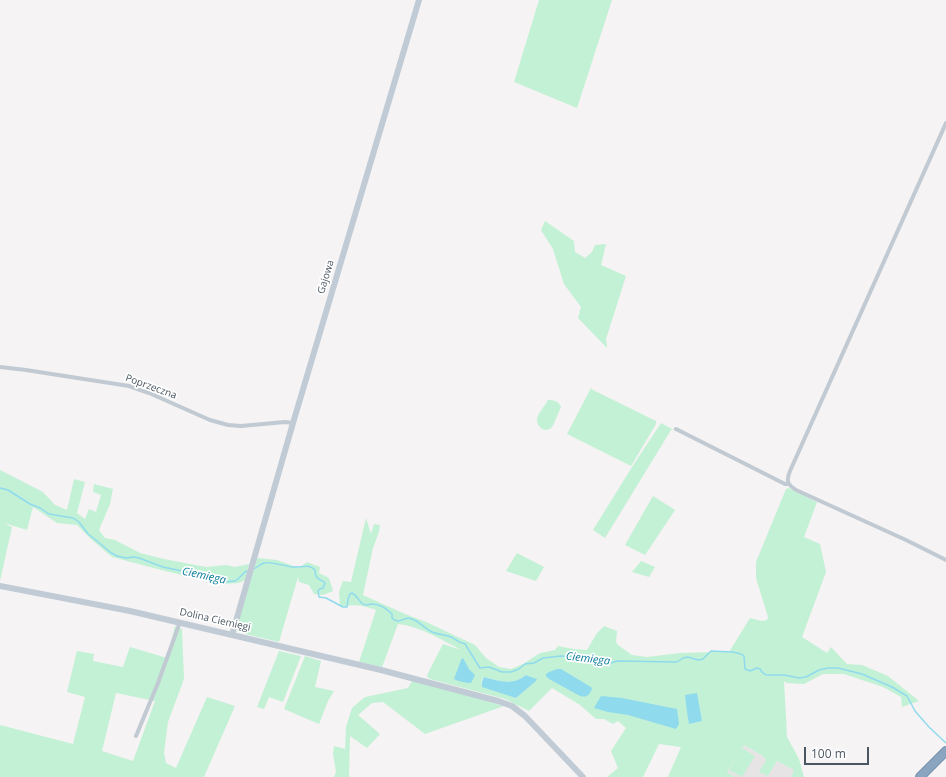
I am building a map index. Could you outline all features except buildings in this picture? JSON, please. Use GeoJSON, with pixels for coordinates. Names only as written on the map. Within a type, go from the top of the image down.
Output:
{"type":"FeatureCollection","features":[{"type":"Feature","properties":{"kind":"highway"},"geometry":{"type":"LineString","coordinates":[[920,777],[944,752]]}},
{"type":"Feature","properties":{"kind":"street","name":"Gajowa"},"geometry":{"type":"LineString","coordinates":[[232,635],[293,423],[419,0]]}},
{"type":"Feature","properties":{"kind":"street"},"geometry":{"type":"LineString","coordinates":[[789,484],[788,478],[790,471],[946,123]]}},
{"type":"Feature","properties":{"kind":"street","name":"Poprzeczna"},"geometry":{"type":"LineString","coordinates":[[0,367],[129,386],[149,393],[210,420],[228,425],[241,426],[285,422],[293,423]]}},
{"type":"Feature","properties":{"kind":"street"},"geometry":{"type":"LineString","coordinates":[[676,429],[785,484],[789,484],[796,490],[946,560]]}},
{"type":"Feature","properties":{"kind":"street","name":"Dolina Ciemięgi"},"geometry":{"type":"LineString","coordinates":[[0,586],[180,622],[424,681],[498,701],[515,708],[532,722],[583,777]]}},
{"type":"Feature","properties":{"kind":"street"},"geometry":{"type":"LineString","coordinates":[[136,736],[158,683],[180,622]]}},
{"type":"Feature","properties":{"kind":"shaded area"},"geometry":{"type":"Polygon","coordinates":[[[744,745],[763,756],[767,761],[768,776],[777,761],[794,770],[791,777],[735,777],[727,772],[744,745]]]}},
{"type":"Feature","properties":{"kind":"green space"},"geometry":{"type":"Polygon","coordinates":[[[539,0],[612,0],[577,108],[514,82],[539,0]]]}},
{"type":"Feature","properties":{"kind":"green space"},"geometry":{"type":"Polygon","coordinates":[[[545,221],[574,241],[575,252],[585,258],[592,252],[595,245],[606,244],[601,265],[626,276],[606,339],[607,348],[578,318],[581,307],[564,284],[553,249],[541,230],[545,221]]]}},
{"type":"Feature","properties":{"kind":"green space"},"geometry":{"type":"Polygon","coordinates":[[[591,388],[656,421],[656,424],[631,466],[567,434],[591,388]]]}},
{"type":"Feature","properties":{"kind":"green space"},"geometry":{"type":"Polygon","coordinates":[[[548,400],[556,401],[561,407],[552,427],[544,430],[538,425],[537,419],[548,400]]]}},
{"type":"Feature","properties":{"kind":"green space"},"geometry":{"type":"Polygon","coordinates":[[[661,423],[674,430],[671,430],[605,538],[593,530],[661,423]]]}},
{"type":"Feature","properties":{"kind":"green space"},"geometry":{"type":"Polygon","coordinates":[[[0,470],[43,492],[55,505],[67,510],[74,479],[85,482],[77,513],[85,519],[89,509],[96,512],[101,495],[93,492],[94,484],[113,489],[110,504],[99,530],[105,538],[115,540],[140,553],[206,567],[226,565],[235,567],[249,564],[245,580],[239,583],[223,584],[112,557],[77,525],[57,523],[33,507],[27,530],[4,523],[12,527],[0,581],[0,470]]]}},
{"type":"Feature","properties":{"kind":"green space"},"geometry":{"type":"Polygon","coordinates":[[[789,488],[817,502],[804,537],[820,544],[826,572],[802,637],[827,653],[831,647],[847,664],[862,665],[888,676],[919,701],[902,707],[901,697],[883,687],[844,674],[823,674],[804,684],[787,683],[784,681],[787,737],[799,759],[804,777],[791,777],[794,770],[777,761],[768,776],[759,772],[766,760],[763,756],[744,745],[742,748],[755,756],[742,777],[729,770],[737,756],[727,772],[735,777],[668,777],[681,747],[659,744],[643,777],[607,777],[618,768],[611,751],[626,728],[618,721],[613,724],[604,719],[596,719],[580,705],[552,688],[529,711],[505,699],[430,679],[427,677],[428,673],[443,644],[461,650],[431,634],[406,625],[398,624],[382,667],[359,662],[376,610],[358,606],[340,607],[339,592],[343,581],[351,582],[366,518],[371,534],[374,524],[380,525],[373,548],[363,595],[475,645],[486,658],[499,667],[511,669],[523,664],[540,653],[555,650],[558,646],[587,650],[597,633],[604,626],[617,631],[616,642],[632,655],[647,657],[680,653],[729,652],[750,618],[761,621],[767,620],[768,617],[756,578],[756,562],[786,489],[789,488]],[[526,675],[516,681],[506,682],[484,677],[481,685],[516,698],[535,682],[531,677],[526,675]]]}},
{"type":"Feature","properties":{"kind":"green space"},"geometry":{"type":"Polygon","coordinates":[[[653,496],[675,510],[645,555],[625,545],[653,496]]]}},
{"type":"Feature","properties":{"kind":"green space"},"geometry":{"type":"Polygon","coordinates":[[[517,553],[544,567],[536,581],[506,571],[517,553]]]}},
{"type":"Feature","properties":{"kind":"green space"},"geometry":{"type":"Polygon","coordinates":[[[257,558],[277,560],[299,568],[307,562],[320,567],[319,573],[329,578],[333,591],[323,595],[314,594],[309,585],[299,582],[298,577],[279,642],[241,633],[238,632],[236,628],[257,558]]]}},
{"type":"Feature","properties":{"kind":"green space"},"geometry":{"type":"Polygon","coordinates":[[[641,561],[655,567],[649,577],[632,572],[641,561]]]}},
{"type":"Feature","properties":{"kind":"green space"},"geometry":{"type":"Polygon","coordinates":[[[175,626],[182,629],[184,679],[168,722],[164,753],[166,763],[176,768],[207,697],[235,706],[204,777],[0,777],[0,725],[73,744],[85,697],[67,692],[77,651],[94,654],[93,661],[123,667],[130,647],[167,658],[175,626]],[[116,693],[102,751],[133,761],[155,701],[116,693]]]}},
{"type":"Feature","properties":{"kind":"green space"},"geometry":{"type":"Polygon","coordinates":[[[279,651],[301,656],[283,702],[269,697],[264,709],[257,707],[279,651]]]}},
{"type":"Feature","properties":{"kind":"green space"},"geometry":{"type":"Polygon","coordinates":[[[305,656],[321,661],[315,687],[334,691],[328,701],[319,724],[284,709],[305,656]]]}},
{"type":"Feature","properties":{"kind":"green space"},"geometry":{"type":"Polygon","coordinates":[[[412,681],[504,706],[425,734],[383,702],[372,703],[358,715],[380,734],[367,748],[350,736],[349,777],[334,777],[336,772],[333,754],[334,746],[345,749],[346,727],[352,708],[365,697],[408,688],[412,681]]]}},
{"type":"Feature","properties":{"kind":"water"},"geometry":{"type":"Polygon","coordinates":[[[463,658],[469,669],[475,675],[471,683],[454,679],[463,658]]]}},
{"type":"Feature","properties":{"kind":"water"},"geometry":{"type":"Polygon","coordinates":[[[561,669],[591,687],[592,689],[589,694],[584,697],[580,696],[546,676],[549,672],[561,669]]]}},
{"type":"Feature","properties":{"kind":"water"},"geometry":{"type":"Polygon","coordinates":[[[526,675],[537,679],[516,698],[482,687],[484,677],[511,682],[516,681],[526,675]]]}},
{"type":"Feature","properties":{"kind":"water"},"geometry":{"type":"Polygon","coordinates":[[[697,693],[702,721],[689,724],[685,695],[697,693]]]}},
{"type":"Feature","properties":{"kind":"water"},"geometry":{"type":"Polygon","coordinates":[[[601,696],[622,698],[677,709],[679,724],[676,729],[628,715],[594,708],[601,696]]]}},
{"type":"Feature","properties":{"kind":"waterway","name":"Ciemięga"},"geometry":{"type":"LineString","coordinates":[[0,488],[8,490],[49,514],[73,518],[79,522],[88,534],[117,556],[139,558],[163,567],[224,582],[235,581],[247,571]]}},
{"type":"Feature","properties":{"kind":"waterway","name":"Ciemięga"},"geometry":{"type":"LineString","coordinates":[[253,569],[266,563],[292,567],[310,567],[315,570],[317,577],[325,583],[323,588],[318,591],[319,597],[326,598],[343,607],[347,607],[348,599],[352,593],[364,605],[375,604],[386,609],[392,614],[392,618],[397,621],[407,618],[412,619],[430,631],[448,636],[465,644],[480,668],[489,667],[502,672],[511,672],[519,669],[525,664],[534,663],[543,658],[561,656],[575,657],[585,661],[611,663],[617,661],[677,662],[688,657],[698,660],[703,659],[711,651],[741,654],[744,656],[745,669],[750,671],[757,668],[766,675],[784,675],[799,678],[806,677],[819,670],[828,668],[838,668],[862,674],[892,687],[907,696],[915,711],[946,743]]}}]}
